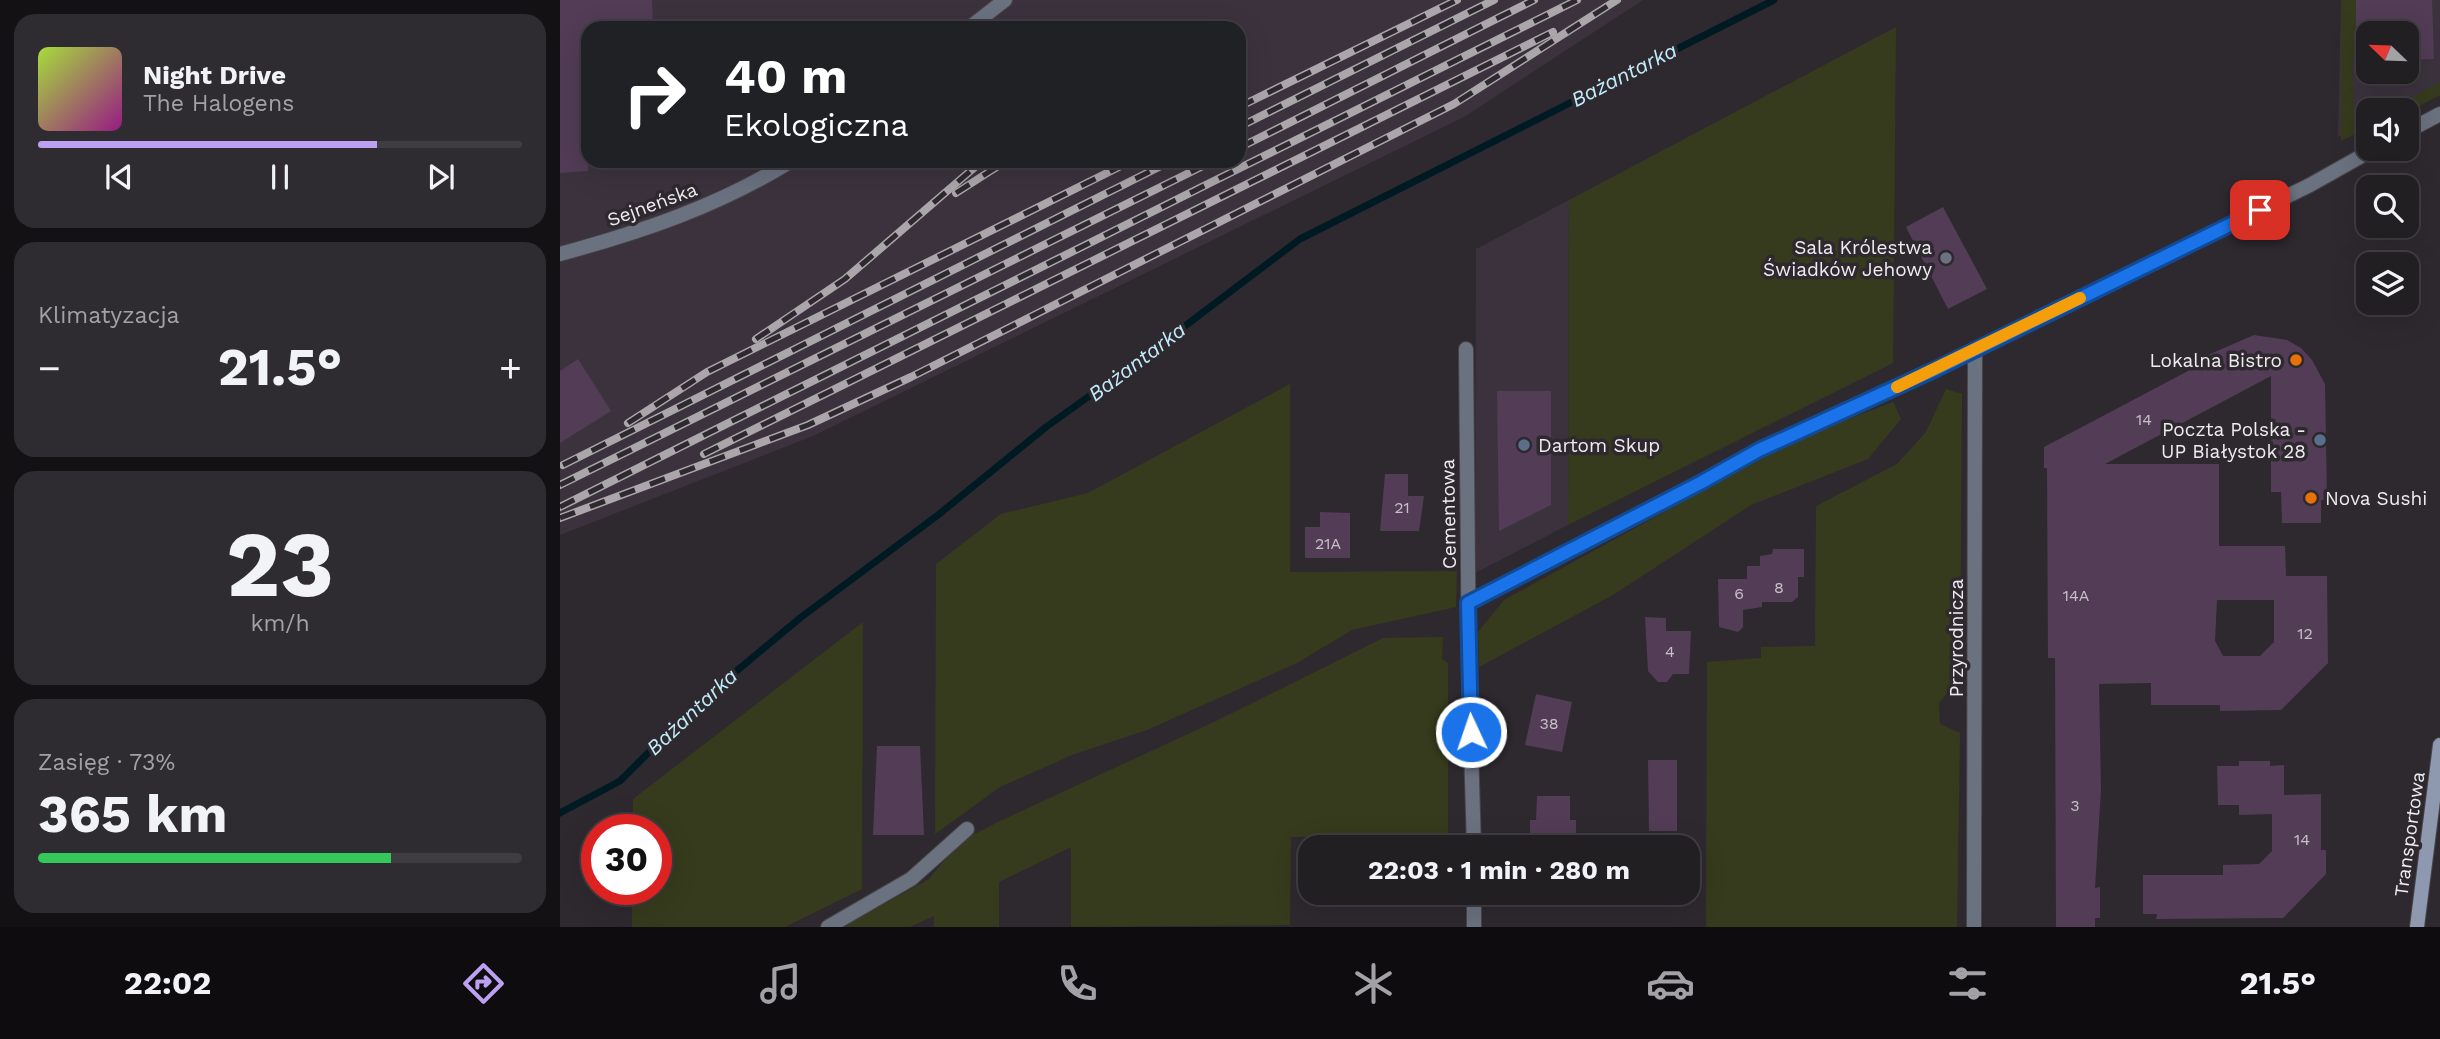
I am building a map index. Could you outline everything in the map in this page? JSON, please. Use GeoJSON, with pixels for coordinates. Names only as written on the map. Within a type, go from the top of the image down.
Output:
{"type":"FeatureCollection","features":[{"type":"Feature","properties":{"kind":"street"},"geometry":{"type":"LineString","coordinates":[[978,21],[1004,0]]}},
{"type":"Feature","properties":{"kind":"street"},"geometry":{"type":"LineString","coordinates":[[2419,125],[2440,114]]}},
{"type":"Feature","properties":{"kind":"street"},"geometry":{"type":"LineString","coordinates":[[1468,603],[1759,450],[1975,350],[2310,185],[2356,159]]}},
{"type":"Feature","properties":{"kind":"street","name":"Sejneńska"},"geometry":{"type":"LineString","coordinates":[[560,254],[677,218],[751,186],[780,168]]}},
{"type":"Feature","properties":{"kind":"street","name":"Cementowa"},"geometry":{"type":"LineString","coordinates":[[1465,349],[1474,835]]}},
{"type":"Feature","properties":{"kind":"street","name":"Przyrodnicza"},"geometry":{"type":"LineString","coordinates":[[1974,927],[1975,350]]}},
{"type":"Feature","properties":{"kind":"street","name":"Transportowa"},"geometry":{"type":"LineString","coordinates":[[2417,927],[2440,745]]}},
{"type":"Feature","properties":{"kind":"street"},"geometry":{"type":"LineString","coordinates":[[828,927],[911,879],[967,829]]}},
{"type":"Feature","properties":{"kind":"street"},"geometry":{"type":"LineString","coordinates":[[1474,905],[1474,927]]}},
{"type":"Feature","properties":{"kind":"shaded area"},"geometry":{"type":"Polygon","coordinates":[[[560,0],[1643,0],[1464,117],[813,436],[560,535],[560,0]]]}},
{"type":"Feature","properties":{"kind":"shaded area"},"geometry":{"type":"Polygon","coordinates":[[[2341,0],[2440,0],[2440,85],[2414,98],[2356,98],[2356,128],[2338,137],[2341,0]]]}},
{"type":"Feature","properties":{"kind":"shaded area"},"geometry":{"type":"Polygon","coordinates":[[[1569,200],[1568,525],[1475,573],[1476,249],[1569,200]]]}},
{"type":"Feature","properties":{"kind":"green space"},"geometry":{"type":"Polygon","coordinates":[[[2341,0],[2356,0],[2356,61],[2352,61],[2356,134],[2341,141],[2341,0]]]}},
{"type":"Feature","properties":{"kind":"green space"},"geometry":{"type":"Polygon","coordinates":[[[1896,27],[1893,363],[1568,525],[1569,200],[1896,27]]]}},
{"type":"Feature","properties":{"kind":"green space"},"geometry":{"type":"Polygon","coordinates":[[[2440,82],[2440,95],[2419,106],[2419,98],[2410,98],[2440,82]]]}},
{"type":"Feature","properties":{"kind":"green space"},"geometry":{"type":"Polygon","coordinates":[[[1290,384],[1290,572],[1457,571],[1456,607],[1352,630],[1297,663],[1147,730],[1072,755],[1000,787],[935,834],[936,564],[1001,514],[1088,493],[1290,384]]]}},
{"type":"Feature","properties":{"kind":"green space"},"geometry":{"type":"Polygon","coordinates":[[[1946,389],[1962,394],[1960,677],[1939,703],[1940,724],[1960,733],[1957,927],[1706,927],[1707,662],[1761,658],[1761,647],[1815,646],[1816,506],[1897,464],[1926,432],[1946,389]]]}},
{"type":"Feature","properties":{"kind":"green space"},"geometry":{"type":"Polygon","coordinates":[[[1893,402],[1901,419],[1868,459],[1751,505],[1613,595],[1479,667],[1478,632],[1504,600],[1801,437],[1893,402]]]}},
{"type":"Feature","properties":{"kind":"green space"},"geometry":{"type":"Polygon","coordinates":[[[863,622],[862,889],[785,927],[632,927],[632,905],[672,905],[672,814],[633,814],[633,799],[863,622]]]}},
{"type":"Feature","properties":{"kind":"green space"},"geometry":{"type":"Polygon","coordinates":[[[1443,637],[1442,659],[1448,663],[1448,835],[1291,837],[1290,925],[1071,927],[1071,847],[999,882],[999,927],[934,927],[934,916],[910,927],[843,927],[929,879],[959,842],[1216,721],[1383,638],[1443,637]]]}},
{"type":"Feature","properties":{"kind":"building"},"geometry":{"type":"Polygon","coordinates":[[[560,0],[652,0],[653,21],[581,21],[581,168],[588,168],[588,171],[560,173],[560,0]]]}},
{"type":"Feature","properties":{"kind":"building"},"geometry":{"type":"Polygon","coordinates":[[[2356,0],[2432,0],[2434,59],[2419,60],[2419,21],[2356,21],[2356,0]]]}},
{"type":"Feature","properties":{"kind":"building","name":"Sala Królestwa Świadków Jehowy"},"geometry":{"type":"Polygon","coordinates":[[[1943,207],[1987,289],[1948,309],[1906,227],[1943,207]]]}},
{"type":"Feature","properties":{"kind":"building"},"geometry":{"type":"Polygon","coordinates":[[[2254,335],[2287,340],[2301,348],[2312,360],[2325,384],[2327,500],[2321,500],[2321,523],[2282,523],[2281,492],[2271,492],[2271,376],[2105,464],[2219,464],[2219,546],[2285,546],[2286,576],[2327,576],[2328,663],[2281,710],[2220,711],[2220,705],[2151,705],[2151,683],[2099,684],[2101,789],[2095,888],[2100,887],[2100,918],[2095,918],[2095,927],[2056,927],[2055,658],[2048,658],[2047,468],[2044,468],[2044,447],[2205,362],[2203,357],[2254,335]],[[2217,600],[2215,641],[2223,656],[2260,656],[2274,642],[2274,600],[2217,600]]]}},
{"type":"Feature","properties":{"kind":"building"},"geometry":{"type":"Polygon","coordinates":[[[578,359],[611,411],[560,443],[560,371],[578,359]]]}},
{"type":"Feature","properties":{"kind":"building","name":"Dartom Skup"},"geometry":{"type":"Polygon","coordinates":[[[1497,391],[1551,391],[1551,505],[1499,531],[1497,391]]]}},
{"type":"Feature","properties":{"kind":"building"},"geometry":{"type":"Polygon","coordinates":[[[1385,474],[1408,474],[1408,496],[1424,496],[1419,531],[1380,531],[1385,474]]]}},
{"type":"Feature","properties":{"kind":"building"},"geometry":{"type":"Polygon","coordinates":[[[1320,512],[1350,513],[1350,558],[1305,558],[1305,527],[1320,527],[1320,512]]]}},
{"type":"Feature","properties":{"kind":"building"},"geometry":{"type":"Polygon","coordinates":[[[1773,549],[1804,549],[1804,577],[1798,577],[1798,597],[1792,602],[1762,602],[1762,607],[1743,610],[1743,627],[1738,632],[1719,627],[1718,579],[1747,579],[1747,566],[1760,566],[1760,556],[1772,554],[1773,549]]]}},
{"type":"Feature","properties":{"kind":"building"},"geometry":{"type":"Polygon","coordinates":[[[1645,617],[1666,618],[1666,631],[1691,631],[1689,674],[1673,674],[1667,682],[1658,682],[1648,671],[1645,617]]]}},
{"type":"Feature","properties":{"kind":"building"},"geometry":{"type":"Polygon","coordinates":[[[1536,694],[1572,702],[1562,752],[1525,745],[1536,694]]]}},
{"type":"Feature","properties":{"kind":"building"},"geometry":{"type":"Polygon","coordinates":[[[877,746],[920,746],[924,835],[873,835],[877,746]]]}},
{"type":"Feature","properties":{"kind":"building"},"geometry":{"type":"Polygon","coordinates":[[[1648,760],[1677,760],[1677,831],[1649,831],[1648,760]]]}},
{"type":"Feature","properties":{"kind":"building"},"geometry":{"type":"Polygon","coordinates":[[[2239,761],[2270,761],[2270,766],[2284,765],[2284,795],[2321,794],[2321,850],[2326,850],[2326,874],[2283,918],[2156,919],[2157,914],[2143,914],[2143,875],[2223,875],[2223,865],[2259,864],[2272,851],[2272,814],[2239,815],[2239,805],[2218,805],[2217,766],[2239,766],[2239,761]]]}},
{"type":"Feature","properties":{"kind":"building"},"geometry":{"type":"Polygon","coordinates":[[[1537,796],[1570,796],[1570,820],[1576,820],[1576,835],[1530,835],[1530,820],[1536,820],[1537,796]]]}},
{"type":"Feature","properties":{"kind":"waterway","name":"Bażantarka"},"geometry":{"type":"LineString","coordinates":[[560,813],[620,781],[697,704],[800,618],[938,515],[1046,427],[1300,239],[1774,0]]}},
{"type":"Feature","properties":{"kind":"railway"},"geometry":{"type":"LineString","coordinates":[[1246,104],[1457,0]]}},
{"type":"Feature","properties":{"kind":"railway"},"geometry":{"type":"LineString","coordinates":[[1246,124],[1494,0]]}},
{"type":"Feature","properties":{"kind":"railway"},"geometry":{"type":"LineString","coordinates":[[1246,144],[1534,0]]}},
{"type":"Feature","properties":{"kind":"railway"},"geometry":{"type":"LineString","coordinates":[[1246,165],[1577,0]]}},
{"type":"Feature","properties":{"kind":"railway"},"geometry":{"type":"LineString","coordinates":[[560,518],[808,425],[911,377],[1454,104],[1617,0]]}},
{"type":"Feature","properties":{"kind":"railway"},"geometry":{"type":"LineString","coordinates":[[704,454],[1553,32]]}},
{"type":"Feature","properties":{"kind":"railway"},"geometry":{"type":"LineString","coordinates":[[756,339],[845,279],[974,168]]}},
{"type":"Feature","properties":{"kind":"railway"},"geometry":{"type":"LineString","coordinates":[[956,193],[995,168]]}},
{"type":"Feature","properties":{"kind":"railway"},"geometry":{"type":"LineString","coordinates":[[628,423],[707,372],[1117,168]]}},
{"type":"Feature","properties":{"kind":"railway"},"geometry":{"type":"LineString","coordinates":[[563,465],[1157,168]]}},
{"type":"Feature","properties":{"kind":"railway"},"geometry":{"type":"LineString","coordinates":[[560,485],[1199,168]]}},
{"type":"Feature","properties":{"kind":"railway"},"geometry":{"type":"LineString","coordinates":[[560,507],[1240,168]]}},
{"type":"Feature","properties":{"kind":"slow traffic"},"geometry":{"type":"LineString","coordinates":[[1897,387],[2080,298]]}},
{"type":"Feature","properties":{"kind":"place","name":"Sala Królestwa Świadków Jehowy"},"geometry":{"type":"Point","coordinates":[1946,258]}},
{"type":"Feature","properties":{"kind":"place","name":"Lokalna Bistro"},"geometry":{"type":"Point","coordinates":[2296,360]}},
{"type":"Feature","properties":{"kind":"place","name":"Poczta Polska - UP Białystok 28"},"geometry":{"type":"Point","coordinates":[2320,440]}},
{"type":"Feature","properties":{"kind":"place","name":"Dartom Skup"},"geometry":{"type":"Point","coordinates":[1524,445]}},
{"type":"Feature","properties":{"kind":"place","name":"Nova Sushi"},"geometry":{"type":"Point","coordinates":[2311,498]}},
{"type":"Feature","properties":{"kind":"route"},"geometry":{"type":"LineString","coordinates":[[1471,732],[1468,603],[1759,450],[1936,369],[2260,210]]}}]}
